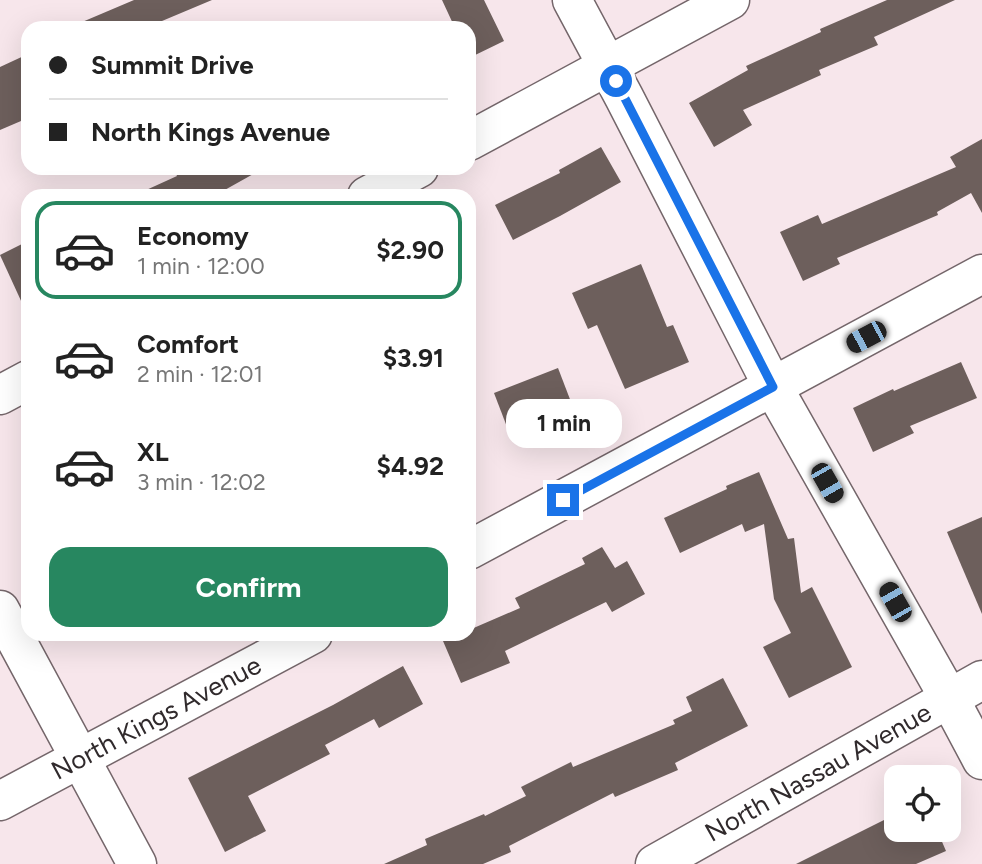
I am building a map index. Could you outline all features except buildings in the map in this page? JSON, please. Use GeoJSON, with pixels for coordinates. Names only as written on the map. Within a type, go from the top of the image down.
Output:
{"type":"FeatureCollection","features":[{"type":"Feature","properties":{"kind":"street"},"geometry":{"type":"LineString","coordinates":[[572,0],[773,387],[982,760]]}},
{"type":"Feature","properties":{"kind":"street"},"geometry":{"type":"LineString","coordinates":[[476,137],[730,0]]}},
{"type":"Feature","properties":{"kind":"street"},"geometry":{"type":"LineString","coordinates":[[380,189],[406,175]]}},
{"type":"Feature","properties":{"kind":"street"},"geometry":{"type":"LineString","coordinates":[[476,546],[982,274]]}},
{"type":"Feature","properties":{"kind":"street"},"geometry":{"type":"LineString","coordinates":[[0,395],[21,384]]}},
{"type":"Feature","properties":{"kind":"street"},"geometry":{"type":"LineString","coordinates":[[0,610],[137,864]]}},
{"type":"Feature","properties":{"kind":"street","name":"North Kings Avenue"},"geometry":{"type":"LineString","coordinates":[[0,801],[300,641]]}},
{"type":"Feature","properties":{"kind":"street","name":"North Nassau Avenue"},"geometry":{"type":"LineString","coordinates":[[655,864],[982,680]]}},
{"type":"Feature","properties":{"kind":"route"},"geometry":{"type":"LineString","coordinates":[[563,500],[773,387],[616,81]]}}]}
